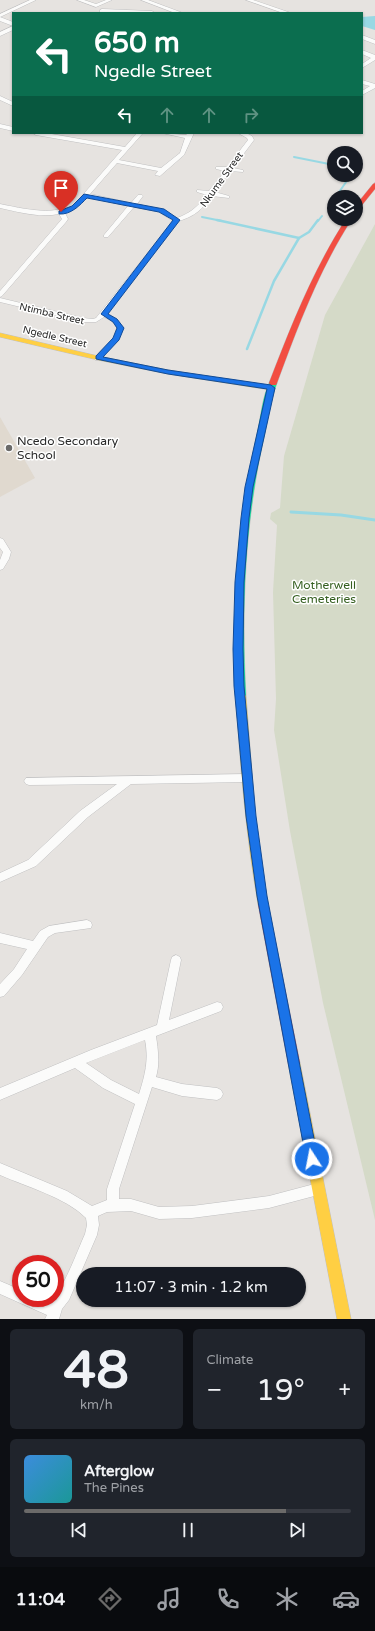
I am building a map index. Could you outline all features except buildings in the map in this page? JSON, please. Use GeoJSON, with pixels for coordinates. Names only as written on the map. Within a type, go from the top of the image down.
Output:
{"type":"FeatureCollection","features":[{"type":"Feature","properties":{"kind":"main road"},"geometry":{"type":"LineString","coordinates":[[363,200],[375,185]]}},
{"type":"Feature","properties":{"kind":"main road"},"geometry":{"type":"LineString","coordinates":[[344,1319],[262,896],[247,778],[239,686],[238,649],[239,582],[249,487],[271,388],[289,335],[313,281],[326,255],[345,226]]}},
{"type":"Feature","properties":{"kind":"main road","name":"Ngedle Street"},"geometry":{"type":"LineString","coordinates":[[0,335],[98,358],[168,372],[271,388]]}},
{"type":"Feature","properties":{"kind":"street"},"geometry":{"type":"LineString","coordinates":[[0,16],[34,0]]}},
{"type":"Feature","properties":{"kind":"street"},"geometry":{"type":"LineString","coordinates":[[79,0],[96,6],[110,0]]}},
{"type":"Feature","properties":{"kind":"street"},"geometry":{"type":"LineString","coordinates":[[143,0],[177,12]]}},
{"type":"Feature","properties":{"kind":"street"},"geometry":{"type":"LineString","coordinates":[[248,0],[285,12]]}},
{"type":"Feature","properties":{"kind":"street"},"geometry":{"type":"LineString","coordinates":[[102,11],[127,12]]}},
{"type":"Feature","properties":{"kind":"street"},"geometry":{"type":"LineString","coordinates":[[0,19],[12,24]]}},
{"type":"Feature","properties":{"kind":"street"},"geometry":{"type":"LineString","coordinates":[[0,34],[12,28]]}},
{"type":"Feature","properties":{"kind":"street"},"geometry":{"type":"LineString","coordinates":[[363,37],[375,42]]}},
{"type":"Feature","properties":{"kind":"street"},"geometry":{"type":"LineString","coordinates":[[363,52],[374,58],[363,65]]}},
{"type":"Feature","properties":{"kind":"street"},"geometry":{"type":"LineString","coordinates":[[363,82],[375,86]]}},
{"type":"Feature","properties":{"kind":"street"},"geometry":{"type":"LineString","coordinates":[[363,92],[375,86]]}},
{"type":"Feature","properties":{"kind":"street"},"geometry":{"type":"LineString","coordinates":[[0,98],[12,104]]}},
{"type":"Feature","properties":{"kind":"street"},"geometry":{"type":"LineString","coordinates":[[0,126],[12,129]]}},
{"type":"Feature","properties":{"kind":"street"},"geometry":{"type":"LineString","coordinates":[[41,134],[126,149]]}},
{"type":"Feature","properties":{"kind":"street"},"geometry":{"type":"LineString","coordinates":[[67,139],[71,134]]}},
{"type":"Feature","properties":{"kind":"street"},"geometry":{"type":"LineString","coordinates":[[0,206],[42,214],[61,212],[75,207],[139,134]]}},
{"type":"Feature","properties":{"kind":"street"},"geometry":{"type":"LineString","coordinates":[[115,161],[160,173],[182,154],[189,135],[177,134]]}},
{"type":"Feature","properties":{"kind":"street","name":"Nkume Street"},"geometry":{"type":"LineString","coordinates":[[177,220],[197,211],[250,140],[250,137],[243,134]]}},
{"type":"Feature","properties":{"kind":"street"},"geometry":{"type":"LineString","coordinates":[[218,168],[241,172]]}},
{"type":"Feature","properties":{"kind":"street"},"geometry":{"type":"LineString","coordinates":[[199,191],[227,197]]}},
{"type":"Feature","properties":{"kind":"street"},"geometry":{"type":"LineString","coordinates":[[86,195],[165,212],[177,220],[104,314],[115,320],[120,328],[116,339],[98,358]]}},
{"type":"Feature","properties":{"kind":"street"},"geometry":{"type":"LineString","coordinates":[[106,236],[140,196]]}},
{"type":"Feature","properties":{"kind":"street"},"geometry":{"type":"LineString","coordinates":[[0,295],[64,221],[65,219],[61,212]]}},
{"type":"Feature","properties":{"kind":"street","name":"Ntimba Street"},"geometry":{"type":"LineString","coordinates":[[0,300],[90,321],[98,319],[104,314]]}},
{"type":"Feature","properties":{"kind":"street"},"geometry":{"type":"LineString","coordinates":[[0,541],[7,552],[0,567]]}},
{"type":"Feature","properties":{"kind":"street"},"geometry":{"type":"LineString","coordinates":[[29,781],[247,778]]}},
{"type":"Feature","properties":{"kind":"street"},"geometry":{"type":"LineString","coordinates":[[0,878],[32,863],[84,814],[129,780]]}},
{"type":"Feature","properties":{"kind":"street"},"geometry":{"type":"LineString","coordinates":[[0,992],[18,972],[34,946],[44,934],[53,929],[87,925]]}},
{"type":"Feature","properties":{"kind":"street"},"geometry":{"type":"LineString","coordinates":[[0,938],[34,946]]}},
{"type":"Feature","properties":{"kind":"street"},"geometry":{"type":"LineString","coordinates":[[162,1028],[164,1012],[176,960]]}},
{"type":"Feature","properties":{"kind":"street"},"geometry":{"type":"LineString","coordinates":[[0,1094],[76,1062],[217,1007]]}},
{"type":"Feature","properties":{"kind":"street"},"geometry":{"type":"LineString","coordinates":[[113,1206],[113,1189],[152,1071],[153,1051],[150,1033]]}},
{"type":"Feature","properties":{"kind":"street"},"geometry":{"type":"LineString","coordinates":[[76,1062],[93,1076],[118,1091],[142,1101]]}},
{"type":"Feature","properties":{"kind":"street"},"geometry":{"type":"LineString","coordinates":[[149,1081],[182,1090],[217,1094]]}},
{"type":"Feature","properties":{"kind":"street"},"geometry":{"type":"LineString","coordinates":[[0,1169],[81,1204],[90,1213],[92,1217],[93,1230],[64,1295]]}},
{"type":"Feature","properties":{"kind":"street"},"geometry":{"type":"LineString","coordinates":[[90,1213],[107,1206],[131,1205],[159,1213],[192,1212],[269,1202],[318,1189]]}},
{"type":"Feature","properties":{"kind":"street"},"geometry":{"type":"LineString","coordinates":[[0,1287],[12,1293]]}},
{"type":"Feature","properties":{"kind":"street"},"geometry":{"type":"LineString","coordinates":[[43,1307],[48,1309],[54,1307]]}},
{"type":"Feature","properties":{"kind":"street"},"geometry":{"type":"LineString","coordinates":[[52,1319],[57,1307]]}},
{"type":"Feature","properties":{"kind":"shaded area","name":"Ncedo Secondary School"},"geometry":{"type":"Polygon","coordinates":[[[0,417],[35,478],[0,497],[0,417]]]}},
{"type":"Feature","properties":{"kind":"green space","name":"Motherwell Cemeteries"},"geometry":{"type":"Polygon","coordinates":[[[375,224],[375,1220],[323,1003],[290,831],[274,730],[276,699],[273,592],[277,525],[270,519],[271,513],[280,508],[284,456],[325,315],[375,224]]]}},
{"type":"Feature","properties":{"kind":"water"},"geometry":{"type":"Polygon","coordinates":[[[375,16],[375,30],[363,26],[363,17],[375,16]]]}},
{"type":"Feature","properties":{"kind":"waterway"},"geometry":{"type":"LineString","coordinates":[[294,157],[327,164]]}},
{"type":"Feature","properties":{"kind":"waterway"},"geometry":{"type":"LineString","coordinates":[[340,190],[346,182]]}},
{"type":"Feature","properties":{"kind":"waterway"},"geometry":{"type":"LineString","coordinates":[[318,221],[322,216]]}},
{"type":"Feature","properties":{"kind":"waterway"},"geometry":{"type":"LineString","coordinates":[[202,217],[217,220]]}},
{"type":"Feature","properties":{"kind":"waterway"},"geometry":{"type":"LineString","coordinates":[[217,220],[222,221]]}},
{"type":"Feature","properties":{"kind":"waterway"},"geometry":{"type":"LineString","coordinates":[[217,220],[299,238]]}},
{"type":"Feature","properties":{"kind":"waterway"},"geometry":{"type":"LineString","coordinates":[[299,238],[309,232],[318,220]]}},
{"type":"Feature","properties":{"kind":"waterway"},"geometry":{"type":"LineString","coordinates":[[247,349],[274,281],[299,238]]}},
{"type":"Feature","properties":{"kind":"waterway"},"geometry":{"type":"LineString","coordinates":[[291,512],[341,515],[375,520]]}},
{"type":"Feature","properties":{"kind":"traffic: fast"},"geometry":{"type":"LineString","coordinates":[[241,696],[239,662],[239,595],[244,528],[255,461],[273,383]]}},
{"type":"Feature","properties":{"kind":"traffic: slow"},"geometry":{"type":"LineString","coordinates":[[0,335],[98,358],[168,372],[271,388]]}},
{"type":"Feature","properties":{"kind":"traffic: slow"},"geometry":{"type":"LineString","coordinates":[[241,696],[251,826],[263,904]]}},
{"type":"Feature","properties":{"kind":"traffic: slow"},"geometry":{"type":"LineString","coordinates":[[294,1063],[344,1319]]}},
{"type":"Feature","properties":{"kind":"traffic: jam"},"geometry":{"type":"LineString","coordinates":[[363,200],[375,185]]}},
{"type":"Feature","properties":{"kind":"traffic: jam"},"geometry":{"type":"LineString","coordinates":[[273,383],[315,278],[345,226]]}},
{"type":"Feature","properties":{"kind":"traffic: jam"},"geometry":{"type":"LineString","coordinates":[[263,904],[294,1063]]}},
{"type":"Feature","properties":{"kind":"place","name":"Ncedo Secondary School"},"geometry":{"type":"Point","coordinates":[9,448]}},
{"type":"Feature","properties":{"kind":"route"},"geometry":{"type":"LineString","coordinates":[[61,212],[75,207],[86,195],[165,212],[177,220],[104,314],[115,320],[120,328],[116,339],[98,358],[168,372],[271,388],[249,487],[245,518],[239,582],[239,686],[241,722],[251,816],[262,896],[312,1159]]}}]}
